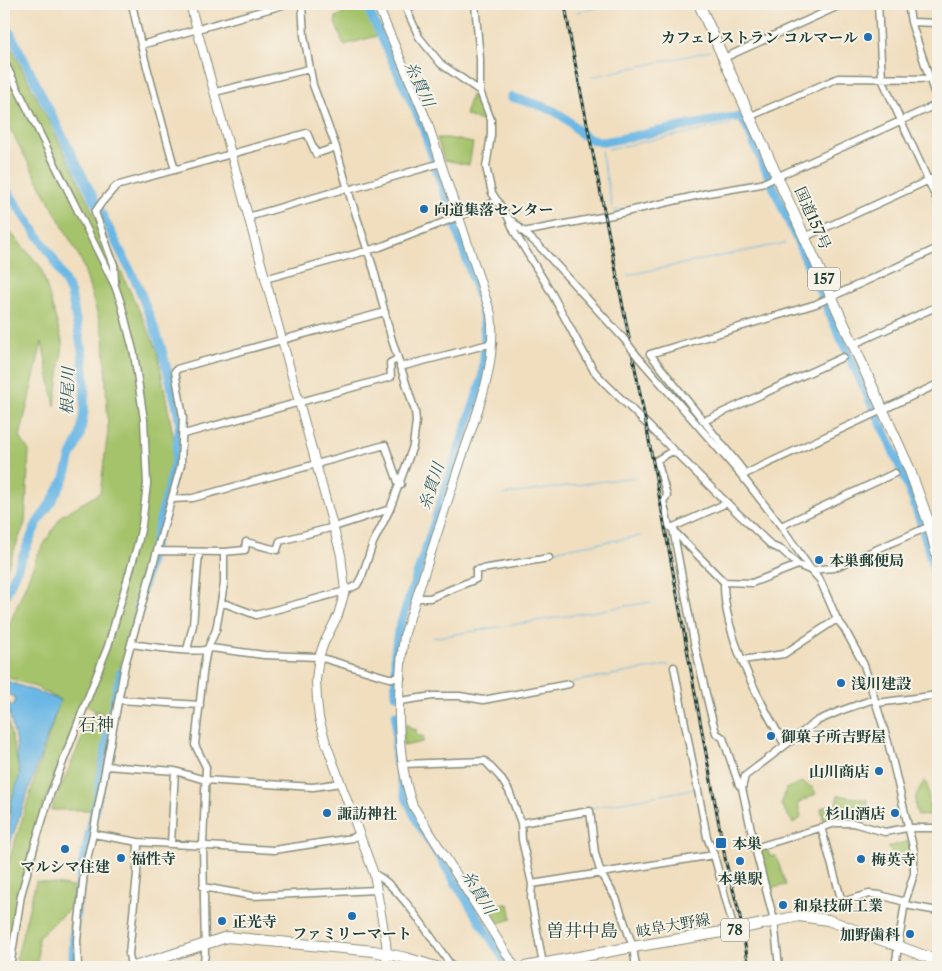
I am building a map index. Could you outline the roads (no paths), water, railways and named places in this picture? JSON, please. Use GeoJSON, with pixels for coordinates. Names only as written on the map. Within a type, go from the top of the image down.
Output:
{"type":"FeatureCollection","features":[{"type":"Feature","properties":{"kind":"main road","name":"国道157号"},"geometry":{"type":"LineString","coordinates":[[699,4],[751,116],[776,178],[884,410],[909,468],[930,526],[938,558]]}},
{"type":"Feature","properties":{"kind":"main road","name":"岐阜大野線"},"geometry":{"type":"LineString","coordinates":[[526,967],[633,946],[734,930],[799,916],[828,920],[938,961]]}},
{"type":"Feature","properties":{"kind":"main road"},"geometry":{"type":"LineString","coordinates":[[132,967],[226,937],[374,951],[436,967]]}},
{"type":"Feature","properties":{"kind":"street"},"geometry":{"type":"LineString","coordinates":[[132,4],[141,45],[175,170]]}},
{"type":"Feature","properties":{"kind":"street"},"geometry":{"type":"LineString","coordinates":[[190,4],[341,555],[345,591],[338,615],[319,657],[316,680],[320,718],[326,743],[374,874],[387,954],[385,967]]}},
{"type":"Feature","properties":{"kind":"street"},"geometry":{"type":"LineString","coordinates":[[141,45],[283,4]]}},
{"type":"Feature","properties":{"kind":"street"},"geometry":{"type":"LineString","coordinates":[[221,602],[256,614],[345,591],[357,584],[362,576],[373,543],[390,509],[413,446],[416,421],[415,411],[397,359],[368,251],[347,189],[336,147],[313,85],[302,4]]}},
{"type":"Feature","properties":{"kind":"street"},"geometry":{"type":"LineString","coordinates":[[377,4],[420,104],[454,218],[491,314],[488,344],[492,361],[478,412],[404,636],[397,678],[400,701],[400,750],[413,806],[514,967]]}},
{"type":"Feature","properties":{"kind":"street"},"geometry":{"type":"LineString","coordinates":[[428,4],[405,5],[419,37],[441,64],[480,92]]}},
{"type":"Feature","properties":{"kind":"street"},"geometry":{"type":"LineString","coordinates":[[475,4],[480,59],[480,92],[491,120],[492,135],[486,167],[492,193],[551,292],[594,371],[726,503],[772,546],[782,550],[798,565],[812,571],[820,568],[834,568],[930,526]]}},
{"type":"Feature","properties":{"kind":"street"},"geometry":{"type":"LineString","coordinates":[[724,58],[843,4]]}},
{"type":"Feature","properties":{"kind":"street"},"geometry":{"type":"LineString","coordinates":[[878,4],[882,79],[938,202]]}},
{"type":"Feature","properties":{"kind":"street"},"geometry":{"type":"LineString","coordinates":[[523,232],[765,183],[938,104],[911,22],[908,4]]}},
{"type":"Feature","properties":{"kind":"street"},"geometry":{"type":"LineString","coordinates":[[911,22],[938,23]]}},
{"type":"Feature","properties":{"kind":"street"},"geometry":{"type":"LineString","coordinates":[[4,61],[115,286],[134,354],[143,412],[146,484],[142,525],[125,593],[108,646],[50,795],[21,896],[10,967]]}},
{"type":"Feature","properties":{"kind":"street"},"geometry":{"type":"LineString","coordinates":[[215,92],[310,69]]}},
{"type":"Feature","properties":{"kind":"street"},"geometry":{"type":"LineString","coordinates":[[751,116],[838,78],[938,79]]}},
{"type":"Feature","properties":{"kind":"street"},"geometry":{"type":"LineString","coordinates":[[115,286],[114,265],[95,212],[116,186],[307,133],[316,154],[336,147]]}},
{"type":"Feature","properties":{"kind":"street"},"geometry":{"type":"LineString","coordinates":[[248,217],[437,165]]}},
{"type":"Feature","properties":{"kind":"street"},"geometry":{"type":"LineString","coordinates":[[805,237],[938,176]]}},
{"type":"Feature","properties":{"kind":"street"},"geometry":{"type":"LineString","coordinates":[[265,279],[368,251],[498,201]]}},
{"type":"Feature","properties":{"kind":"street"},"geometry":{"type":"LineString","coordinates":[[508,217],[556,264],[744,475]]}},
{"type":"Feature","properties":{"kind":"street"},"geometry":{"type":"LineString","coordinates":[[895,967],[905,904],[914,874],[914,851],[907,828],[890,749],[864,665],[837,619],[820,580],[704,421],[650,354],[816,304],[938,248]]}},
{"type":"Feature","properties":{"kind":"street"},"geometry":{"type":"LineString","coordinates":[[854,344],[938,306]]}},
{"type":"Feature","properties":{"kind":"street"},"geometry":{"type":"LineString","coordinates":[[78,967],[77,941],[84,872],[119,700],[131,644],[181,465],[184,434],[183,417],[175,371],[385,312]]}},
{"type":"Feature","properties":{"kind":"street"},"geometry":{"type":"LineString","coordinates":[[400,367],[488,344]]}},
{"type":"Feature","properties":{"kind":"street"},"geometry":{"type":"LineString","coordinates":[[704,421],[843,357]]}},
{"type":"Feature","properties":{"kind":"street"},"geometry":{"type":"LineString","coordinates":[[184,434],[391,377],[390,363],[397,359]]}},
{"type":"Feature","properties":{"kind":"street"},"geometry":{"type":"LineString","coordinates":[[744,475],[938,384]]}},
{"type":"Feature","properties":{"kind":"street"},"geometry":{"type":"LineString","coordinates":[[172,499],[193,498],[386,445],[400,484]]}},
{"type":"Feature","properties":{"kind":"street"},"geometry":{"type":"LineString","coordinates":[[674,450],[657,460],[667,496],[663,501],[669,526],[724,582],[752,583],[798,565]]}},
{"type":"Feature","properties":{"kind":"street"},"geometry":{"type":"LineString","coordinates":[[781,526],[895,473]]}},
{"type":"Feature","properties":{"kind":"street"},"geometry":{"type":"LineString","coordinates":[[672,529],[726,503]]}},
{"type":"Feature","properties":{"kind":"street"},"geometry":{"type":"LineString","coordinates":[[157,551],[224,552],[245,550],[246,542],[277,550],[280,541],[334,527],[390,509]]}},
{"type":"Feature","properties":{"kind":"street"},"geometry":{"type":"LineString","coordinates":[[672,529],[694,642],[716,733],[723,738],[739,785],[742,788]]}},
{"type":"Feature","properties":{"kind":"street"},"geometry":{"type":"LineString","coordinates":[[186,650],[192,625],[199,552]]}},
{"type":"Feature","properties":{"kind":"street"},"geometry":{"type":"LineString","coordinates":[[203,967],[203,845],[206,767],[195,745],[207,650],[216,630],[224,584],[224,552]]}},
{"type":"Feature","properties":{"kind":"street"},"geometry":{"type":"LineString","coordinates":[[416,598],[430,598],[476,579],[476,570],[549,558]]}},
{"type":"Feature","properties":{"kind":"street"},"geometry":{"type":"LineString","coordinates":[[724,582],[724,594],[732,636],[756,692],[785,745]]}},
{"type":"Feature","properties":{"kind":"street"},"geometry":{"type":"LineString","coordinates":[[742,660],[784,654],[837,619]]}},
{"type":"Feature","properties":{"kind":"street"},"geometry":{"type":"LineString","coordinates":[[131,644],[186,650],[207,650],[211,648],[264,655],[319,657],[397,678]]}},
{"type":"Feature","properties":{"kind":"street"},"geometry":{"type":"LineString","coordinates":[[674,667],[707,837],[714,855],[734,930]]}},
{"type":"Feature","properties":{"kind":"street"},"geometry":{"type":"LineString","coordinates":[[400,701],[433,696],[460,696],[483,700],[569,684]]}},
{"type":"Feature","properties":{"kind":"street"},"geometry":{"type":"LineString","coordinates":[[877,703],[938,695]]}},
{"type":"Feature","properties":{"kind":"street"},"geometry":{"type":"LineString","coordinates":[[779,967],[774,920],[754,848],[742,788],[745,776],[817,721],[859,703],[874,699],[877,703]]}},
{"type":"Feature","properties":{"kind":"street"},"geometry":{"type":"LineString","coordinates":[[119,700],[200,705]]}},
{"type":"Feature","properties":{"kind":"street"},"geometry":{"type":"LineString","coordinates":[[403,764],[485,761],[500,777],[509,791],[521,824],[524,853],[532,884],[531,899],[543,964]]}},
{"type":"Feature","properties":{"kind":"street"},"geometry":{"type":"LineString","coordinates":[[106,766],[175,771],[205,780],[313,787],[341,783]]}},
{"type":"Feature","properties":{"kind":"street"},"geometry":{"type":"LineString","coordinates":[[171,843],[175,771]]}},
{"type":"Feature","properties":{"kind":"street"},"geometry":{"type":"LineString","coordinates":[[521,824],[590,811],[595,853],[601,874],[616,898],[633,946],[636,967]]}},
{"type":"Feature","properties":{"kind":"street"},"geometry":{"type":"LineString","coordinates":[[754,848],[821,826],[836,823],[853,822],[885,832],[907,828],[938,828]]}},
{"type":"Feature","properties":{"kind":"street"},"geometry":{"type":"LineString","coordinates":[[821,826],[842,902]]}},
{"type":"Feature","properties":{"kind":"street"},"geometry":{"type":"LineString","coordinates":[[93,834],[138,842],[274,850],[352,838],[359,835]]}},
{"type":"Feature","properties":{"kind":"street"},"geometry":{"type":"LineString","coordinates":[[132,967],[129,954],[137,874],[138,842]]}},
{"type":"Feature","properties":{"kind":"street"},"geometry":{"type":"LineString","coordinates":[[532,884],[714,855]]}},
{"type":"Feature","properties":{"kind":"street"},"geometry":{"type":"LineString","coordinates":[[374,874],[382,877],[404,899],[452,967]]}},
{"type":"Feature","properties":{"kind":"street"},"geometry":{"type":"LineString","coordinates":[[204,887],[253,896],[376,890]]}},
{"type":"Feature","properties":{"kind":"street"},"geometry":{"type":"LineString","coordinates":[[799,916],[800,914],[869,894],[880,894],[905,904],[938,911]]}},
{"type":"Feature","properties":{"kind":"water"},"geometry":{"type":"Polygon","coordinates":[[[4,680],[60,700],[4,861],[9,835],[11,802],[20,774],[16,743],[8,708],[9,704],[13,706],[15,697],[8,694],[4,689],[4,680]]]}},
{"type":"Feature","properties":{"kind":"waterway","name":"糸貫川"},"geometry":{"type":"LineString","coordinates":[[366,4],[422,124],[478,294],[485,336],[482,380],[398,632],[395,653],[396,695]]}},
{"type":"Feature","properties":{"kind":"waterway"},"geometry":{"type":"LineString","coordinates":[[577,12],[618,4]]}},
{"type":"Feature","properties":{"kind":"waterway"},"geometry":{"type":"LineString","coordinates":[[4,20],[138,286],[160,343],[176,403],[180,423],[175,462],[138,606]]}},
{"type":"Feature","properties":{"kind":"waterway"},"geometry":{"type":"LineString","coordinates":[[591,77],[710,51]]}},
{"type":"Feature","properties":{"kind":"waterway"},"geometry":{"type":"LineString","coordinates":[[511,97],[554,111],[583,135],[604,142],[740,117],[746,125],[900,466],[922,527],[938,591]]}},
{"type":"Feature","properties":{"kind":"waterway"},"geometry":{"type":"LineString","coordinates":[[608,149],[732,124]]}},
{"type":"Feature","properties":{"kind":"waterway"},"geometry":{"type":"LineString","coordinates":[[601,151],[613,211],[639,206]]}},
{"type":"Feature","properties":{"kind":"waterway"},"geometry":{"type":"LineString","coordinates":[[741,184],[755,181]]}},
{"type":"Feature","properties":{"kind":"waterway","name":"根尾川"},"geometry":{"type":"LineString","coordinates":[[4,186],[53,258],[71,294],[82,350],[85,383],[84,411],[80,437],[71,456],[65,478],[37,523],[4,599]]}},
{"type":"Feature","properties":{"kind":"waterway"},"geometry":{"type":"LineString","coordinates":[[628,275],[785,243]]}},
{"type":"Feature","properties":{"kind":"waterway"},"geometry":{"type":"LineString","coordinates":[[503,495],[634,477]]}},
{"type":"Feature","properties":{"kind":"waterway"},"geometry":{"type":"LineString","coordinates":[[480,563],[641,536]]}},
{"type":"Feature","properties":{"kind":"waterway"},"geometry":{"type":"LineString","coordinates":[[432,638],[651,602]]}},
{"type":"Feature","properties":{"kind":"waterway"},"geometry":{"type":"LineString","coordinates":[[572,682],[669,665]]}},
{"type":"Feature","properties":{"kind":"waterway"},"geometry":{"type":"LineString","coordinates":[[73,967],[74,925],[82,867],[121,672]]}},
{"type":"Feature","properties":{"kind":"waterway","name":"糸貫川"},"geometry":{"type":"LineString","coordinates":[[396,715],[396,758],[405,795],[418,823],[509,967]]}},
{"type":"Feature","properties":{"kind":"waterway"},"geometry":{"type":"LineString","coordinates":[[589,808],[694,789]]}},
{"type":"Feature","properties":{"kind":"railway"},"geometry":{"type":"LineString","coordinates":[[565,4],[646,424],[726,863],[739,912],[749,967]]}},
{"type":"Feature","properties":{"kind":"place","name":"カフェレストラン コルマール"},"geometry":{"type":"Point","coordinates":[868,37]}},
{"type":"Feature","properties":{"kind":"place","name":"向道集落センター"},"geometry":{"type":"Point","coordinates":[424,209]}},
{"type":"Feature","properties":{"kind":"place","name":"本巣郵便局"},"geometry":{"type":"Point","coordinates":[819,560]}},
{"type":"Feature","properties":{"kind":"place","name":"浅川建設"},"geometry":{"type":"Point","coordinates":[841,683]}},
{"type":"Feature","properties":{"kind":"place","name":"御菓子所吉野屋"},"geometry":{"type":"Point","coordinates":[771,736]}},
{"type":"Feature","properties":{"kind":"place","name":"山川商店"},"geometry":{"type":"Point","coordinates":[879,771]}},
{"type":"Feature","properties":{"kind":"place","name":"諏訪神社"},"geometry":{"type":"Point","coordinates":[327,813]}},
{"type":"Feature","properties":{"kind":"place","name":"杉山酒店"},"geometry":{"type":"Point","coordinates":[895,813]}},
{"type":"Feature","properties":{"kind":"place","name":"本巣"},"geometry":{"type":"Point","coordinates":[721,843]}},
{"type":"Feature","properties":{"kind":"place","name":"マルシマ住建"},"geometry":{"type":"Point","coordinates":[65,849]}},
{"type":"Feature","properties":{"kind":"place","name":"福性寺"},"geometry":{"type":"Point","coordinates":[121,858]}},
{"type":"Feature","properties":{"kind":"place","name":"梅英寺"},"geometry":{"type":"Point","coordinates":[861,859]}},
{"type":"Feature","properties":{"kind":"place","name":"本巣駅"},"geometry":{"type":"Point","coordinates":[740,861]}},
{"type":"Feature","properties":{"kind":"place","name":"和泉技研工業"},"geometry":{"type":"Point","coordinates":[783,905]}},
{"type":"Feature","properties":{"kind":"place","name":"ファミリーマート"},"geometry":{"type":"Point","coordinates":[352,916]}},
{"type":"Feature","properties":{"kind":"place","name":"正光寺"},"geometry":{"type":"Point","coordinates":[222,921]}},
{"type":"Feature","properties":{"kind":"place","name":"加野歯科"},"geometry":{"type":"Point","coordinates":[910,934]}},
{"type":"Feature","properties":{"kind":"district","name":"石神"},"geometry":{"type":"Point","coordinates":[96,725]}},
{"type":"Feature","properties":{"kind":"district","name":"曽井中島"},"geometry":{"type":"Point","coordinates":[582,931]}}]}
